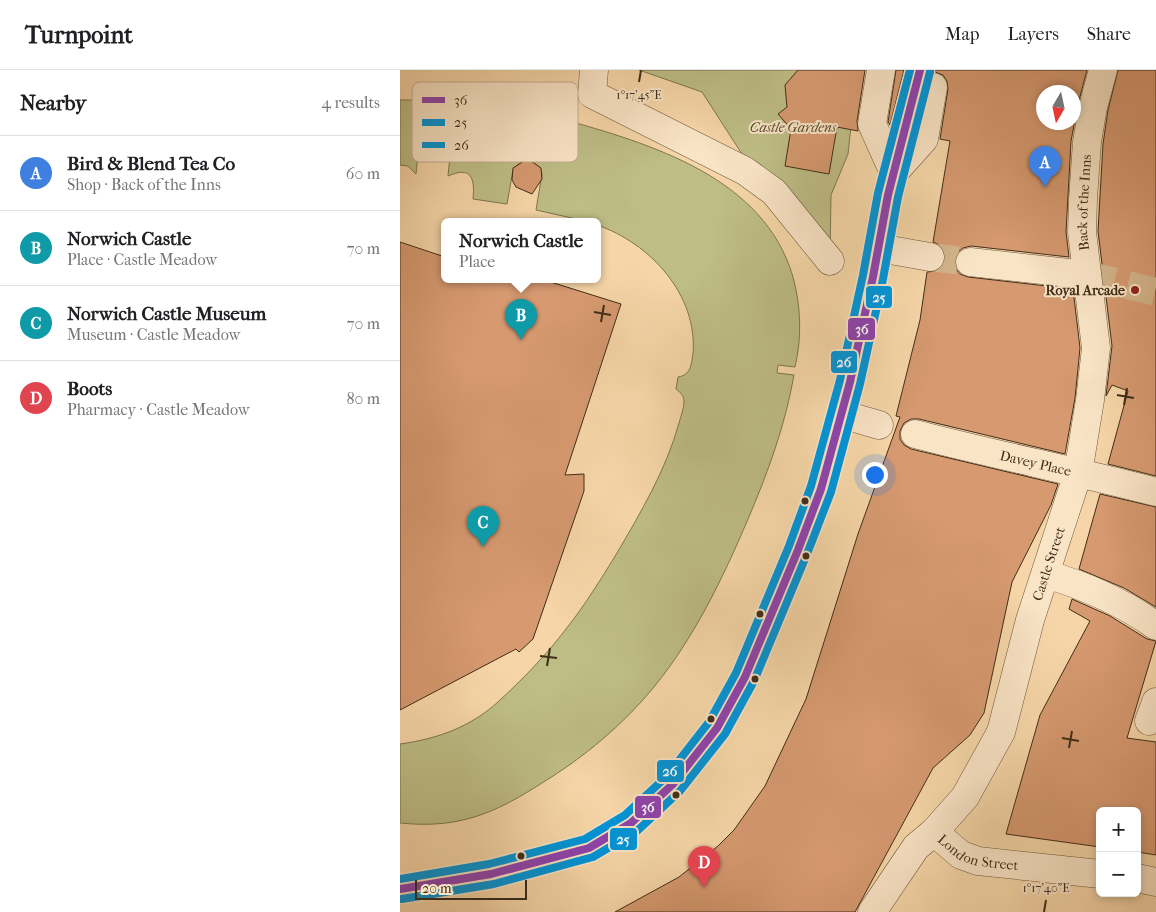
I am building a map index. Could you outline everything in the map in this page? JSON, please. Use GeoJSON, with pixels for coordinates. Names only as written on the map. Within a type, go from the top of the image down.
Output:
{"type":"FeatureCollection","features":[{"type":"Feature","properties":{"kind":"street"},"geometry":{"type":"LineString","coordinates":[[594,70],[592,94],[748,162],[830,261]]}},
{"type":"Feature","properties":{"kind":"street"},"geometry":{"type":"LineString","coordinates":[[881,70],[872,124],[894,173]]}},
{"type":"Feature","properties":{"kind":"street"},"geometry":{"type":"LineString","coordinates":[[894,173],[902,70]]}},
{"type":"Feature","properties":{"kind":"street"},"geometry":{"type":"LineString","coordinates":[[400,889],[490,874],[589,848],[631,823],[673,784],[717,728],[745,678],[822,489],[850,382],[879,248],[888,195],[920,70]]}},
{"type":"Feature","properties":{"kind":"street"},"geometry":{"type":"LineString","coordinates":[[894,173],[924,139],[936,70]]}},
{"type":"Feature","properties":{"kind":"street","name":"Back of the Inns"},"geometry":{"type":"LineString","coordinates":[[1087,275],[1082,232],[1087,142],[1093,107],[1103,70]]}},
{"type":"Feature","properties":{"kind":"street"},"geometry":{"type":"LineString","coordinates":[[879,248],[930,257]]}},
{"type":"Feature","properties":{"kind":"street"},"geometry":{"type":"LineString","coordinates":[[970,262],[1087,275]]}},
{"type":"Feature","properties":{"kind":"street","name":"Castle Street"},"geometry":{"type":"LineString","coordinates":[[934,832],[966,797],[1000,732],[1030,620],[1078,473],[1096,348],[1087,275]]}},
{"type":"Feature","properties":{"kind":"street"},"geometry":{"type":"LineString","coordinates":[[841,414],[879,425]]}},
{"type":"Feature","properties":{"kind":"street","name":"Davey Place"},"geometry":{"type":"LineString","coordinates":[[915,434],[999,456],[1156,492]]}},
{"type":"Feature","properties":{"kind":"street"},"geometry":{"type":"LineString","coordinates":[[1046,574],[1112,599],[1140,614],[1156,626]]}},
{"type":"Feature","properties":{"kind":"street","name":"London Street"},"geometry":{"type":"LineString","coordinates":[[873,912],[916,846],[934,832],[961,855],[978,861],[1096,874]]}},
{"type":"Feature","properties":{"kind":"street"},"geometry":{"type":"LineString","coordinates":[[1141,879],[1156,882]]}},
{"type":"Feature","properties":{"kind":"green space","name":"Castle Gardens"},"geometry":{"type":"Polygon","coordinates":[[[639,70],[857,70],[848,154],[831,195],[830,261],[807,255],[702,92],[639,70]]]}},
{"type":"Feature","properties":{"kind":"green space"},"geometry":{"type":"Polygon","coordinates":[[[400,100],[412,100],[412,162],[417,162],[416,174],[408,166],[400,165],[400,100]]]}},
{"type":"Feature","properties":{"kind":"green space"},"geometry":{"type":"Polygon","coordinates":[[[578,124],[632,140],[667,154],[700,170],[731,190],[757,214],[778,243],[793,277],[800,322],[799,345],[795,367],[778,365],[777,373],[794,375],[786,412],[775,448],[748,519],[728,563],[695,628],[668,668],[642,701],[587,752],[508,803],[475,817],[458,821],[440,824],[400,823],[400,744],[440,735],[477,718],[508,693],[551,648],[593,592],[644,506],[674,440],[684,406],[683,397],[676,389],[678,377],[688,372],[693,354],[692,332],[688,311],[679,292],[667,274],[652,258],[635,244],[617,233],[601,227],[601,218],[572,218],[536,210],[542,174],[534,163],[529,162],[578,162],[578,124]]]}},
{"type":"Feature","properties":{"kind":"green space"},"geometry":{"type":"Polygon","coordinates":[[[449,162],[525,162],[520,163],[513,170],[507,204],[473,199],[472,179],[467,173],[462,172],[448,176],[449,162]]]}},
{"type":"Feature","properties":{"kind":"building"},"geometry":{"type":"Polygon","coordinates":[[[798,70],[865,70],[857,121],[858,131],[837,127],[829,174],[785,166],[791,129],[778,114],[787,107],[785,85],[798,70]]]}},
{"type":"Feature","properties":{"kind":"building"},"geometry":{"type":"Polygon","coordinates":[[[896,70],[904,70],[890,125],[888,122],[896,70]]]}},
{"type":"Feature","properties":{"kind":"building"},"geometry":{"type":"Polygon","coordinates":[[[935,70],[1087,70],[1081,93],[1081,85],[1036,85],[1036,130],[1073,130],[1066,232],[1069,257],[971,246],[963,248],[958,252],[954,261],[956,269],[960,274],[968,277],[1073,289],[1080,348],[1075,398],[1065,454],[919,419],[911,419],[904,423],[900,431],[900,439],[904,445],[911,449],[1058,484],[1051,505],[1012,582],[984,713],[970,735],[933,768],[855,912],[615,912],[679,877],[718,846],[734,830],[765,786],[806,699],[858,534],[900,417],[896,416],[920,320],[927,272],[936,271],[942,267],[945,260],[944,251],[940,245],[933,242],[950,141],[940,139],[948,89],[947,81],[943,75],[935,72],[935,70]]]}},
{"type":"Feature","properties":{"kind":"building"},"geometry":{"type":"Polygon","coordinates":[[[1118,70],[1156,70],[1156,476],[1108,464],[1128,391],[1112,385],[1106,396],[1112,346],[1098,231],[1103,144],[1108,110],[1118,70]]]}},
{"type":"Feature","properties":{"kind":"building"},"geometry":{"type":"Polygon","coordinates":[[[522,162],[532,162],[541,168],[542,179],[532,194],[516,187],[512,180],[513,168],[522,162]]]}},
{"type":"Feature","properties":{"kind":"building"},"geometry":{"type":"Polygon","coordinates":[[[400,242],[441,256],[441,283],[554,283],[621,304],[565,475],[584,474],[584,491],[533,639],[519,652],[516,649],[400,710],[400,242]]]}},
{"type":"Feature","properties":{"kind":"building"},"geometry":{"type":"Polygon","coordinates":[[[1100,494],[1156,507],[1156,607],[1124,588],[1079,569],[1100,494]]]}},
{"type":"Feature","properties":{"kind":"building"},"geometry":{"type":"Polygon","coordinates":[[[1072,599],[1110,616],[1147,639],[1156,641],[1127,738],[1156,742],[1156,855],[1141,853],[1141,807],[1096,807],[1096,846],[1006,834],[1040,715],[1090,621],[1069,609],[1072,599]]]}},
{"type":"Feature","properties":{"kind":"tunnel"},"geometry":{"type":"LineString","coordinates":[[930,257],[970,262]]}},
{"type":"Feature","properties":{"kind":"tunnel"},"geometry":{"type":"LineString","coordinates":[[1087,275],[1156,292]]}},
{"type":"Feature","properties":{"kind":"transit line","name":"26"},"geometry":{"type":"LineString","coordinates":[[400,879],[489,864],[585,839],[625,815],[666,777],[709,722],[736,673],[789,546],[811,486],[840,380],[863,275],[878,193],[910,70]]}},
{"type":"Feature","properties":{"kind":"transit line","name":"36"},"geometry":{"type":"LineString","coordinates":[[400,889],[491,874],[589,848],[631,823],[673,784],[717,728],[745,677],[798,550],[821,489],[850,382],[873,277],[888,195],[920,70]]}},
{"type":"Feature","properties":{"kind":"transit line","name":"25"},"geometry":{"type":"LineString","coordinates":[[402,899],[494,884],[593,857],[637,831],[680,791],[725,734],[754,681],[831,492],[860,384],[883,279],[898,197],[930,72]]}},
{"type":"Feature","properties":{"kind":"place","name":"Bird & Blend Tea Co"},"geometry":{"type":"Point","coordinates":[1045,187]}},
{"type":"Feature","properties":{"kind":"place","name":"Royal Arcade"},"geometry":{"type":"Point","coordinates":[1135,290]}},
{"type":"Feature","properties":{"kind":"place","name":"Norwich Castle"},"geometry":{"type":"Point","coordinates":[521,340]}},
{"type":"Feature","properties":{"kind":"place","name":"Norwich Castle Museum"},"geometry":{"type":"Point","coordinates":[483,547]}},
{"type":"Feature","properties":{"kind":"place","name":"Boots"},"geometry":{"type":"Point","coordinates":[704,887]}}]}
